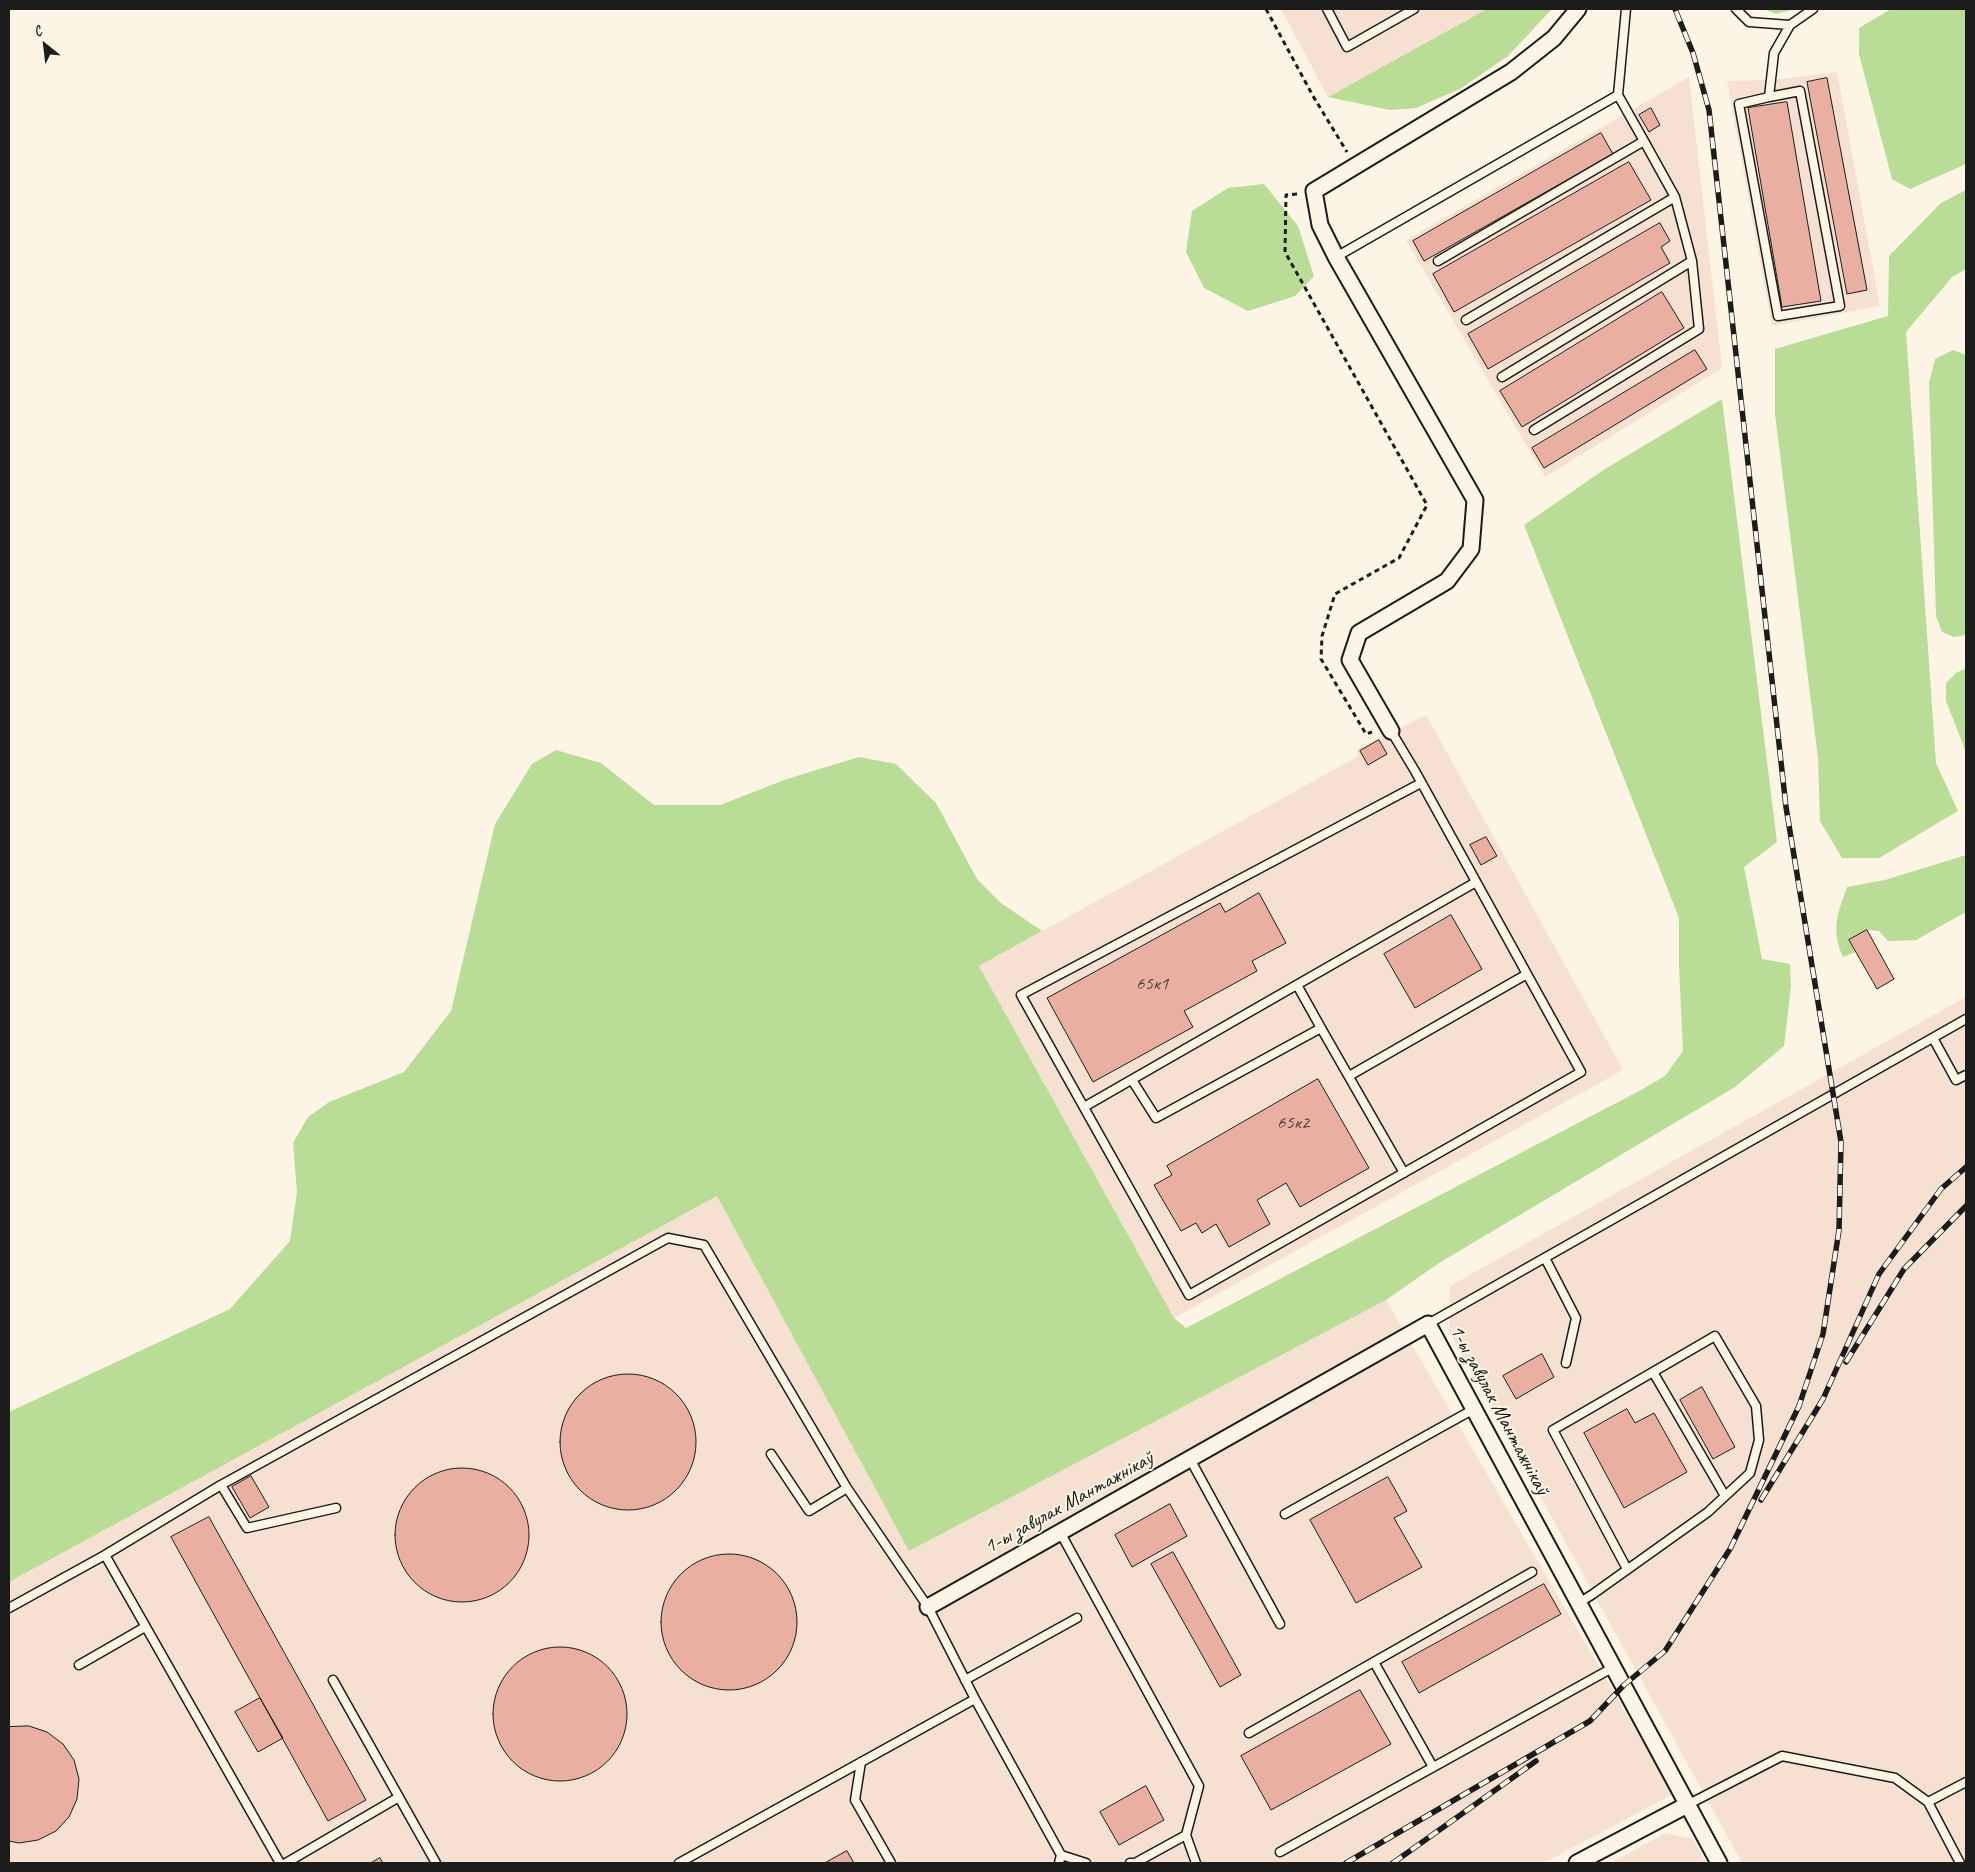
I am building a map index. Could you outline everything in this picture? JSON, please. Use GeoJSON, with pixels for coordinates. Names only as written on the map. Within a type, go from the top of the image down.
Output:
{"type":"FeatureCollection","features":[{"type":"Feature","properties":{"kind":"street"},"geometry":{"type":"LineString","coordinates":[[1391,730],[1350,660],[1359,633],[1446,581],[1471,548],[1475,500],[1336,258],[1320,224],[1314,191],[1511,72],[1554,38],[1578,9]]}},
{"type":"Feature","properties":{"kind":"street","name":"1-ы завулак Мантажнікаў"},"geometry":{"type":"LineString","coordinates":[[928,1607],[1428,1324],[1719,1863]]}},
{"type":"Feature","properties":{"kind":"street"},"geometry":{"type":"LineString","coordinates":[[1577,1863],[1687,1805]]}},
{"type":"Feature","properties":{"kind":"lane"},"geometry":{"type":"LineString","coordinates":[[1327,9],[1347,47],[1414,9]]}},
{"type":"Feature","properties":{"kind":"lane"},"geometry":{"type":"LineString","coordinates":[[1534,430],[1699,329],[1692,261],[1675,197],[1618,95],[1626,9]]}},
{"type":"Feature","properties":{"kind":"lane"},"geometry":{"type":"LineString","coordinates":[[1736,9],[1749,22],[1790,25]]}},
{"type":"Feature","properties":{"kind":"lane"},"geometry":{"type":"LineString","coordinates":[[1769,97],[1774,53],[1790,25],[1813,9]]}},
{"type":"Feature","properties":{"kind":"lane"},"geometry":{"type":"LineString","coordinates":[[1800,91],[1840,306],[1778,316],[1739,104],[1769,97],[1800,91]]}},
{"type":"Feature","properties":{"kind":"lane"},"geometry":{"type":"LineString","coordinates":[[1336,258],[1618,95]]}},
{"type":"Feature","properties":{"kind":"lane"},"geometry":{"type":"LineString","coordinates":[[1438,261],[1644,141]]}},
{"type":"Feature","properties":{"kind":"lane"},"geometry":{"type":"LineString","coordinates":[[1466,320],[1675,197]]}},
{"type":"Feature","properties":{"kind":"lane"},"geometry":{"type":"LineString","coordinates":[[1502,377],[1692,261]]}},
{"type":"Feature","properties":{"kind":"lane"},"geometry":{"type":"LineString","coordinates":[[1391,730],[1421,782],[1581,1072],[1189,1295],[1021,995],[1421,782]]}},
{"type":"Feature","properties":{"kind":"lane"},"geometry":{"type":"LineString","coordinates":[[1084,1107],[1476,882]]}},
{"type":"Feature","properties":{"kind":"lane"},"geometry":{"type":"LineString","coordinates":[[1349,1076],[1527,974]]}},
{"type":"Feature","properties":{"kind":"lane"},"geometry":{"type":"LineString","coordinates":[[1297,985],[1404,1173]]}},
{"type":"Feature","properties":{"kind":"lane"},"geometry":{"type":"LineString","coordinates":[[1428,1324],[1966,1019]]}},
{"type":"Feature","properties":{"kind":"lane"},"geometry":{"type":"LineString","coordinates":[[1132,1080],[1156,1118],[1321,1028]]}},
{"type":"Feature","properties":{"kind":"lane"},"geometry":{"type":"LineString","coordinates":[[1933,1038],[1956,1080],[1966,1075]]}},
{"type":"Feature","properties":{"kind":"lane"},"geometry":{"type":"LineString","coordinates":[[9,1608],[105,1555],[221,1485],[668,1238],[704,1245],[847,1488],[928,1607],[1060,1859],[1086,1863]]}},
{"type":"Feature","properties":{"kind":"lane"},"geometry":{"type":"LineString","coordinates":[[1545,1258],[1576,1318],[1566,1363]]}},
{"type":"Feature","properties":{"kind":"lane"},"geometry":{"type":"LineString","coordinates":[[1579,1603],[1628,1569],[1708,1512],[1750,1473],[1760,1440],[1756,1406],[1715,1336],[1553,1430],[1628,1569]]}},
{"type":"Feature","properties":{"kind":"lane"},"geometry":{"type":"LineString","coordinates":[[1653,1372],[1725,1496]]}},
{"type":"Feature","properties":{"kind":"lane"},"geometry":{"type":"LineString","coordinates":[[1285,1514],[1474,1409]]}},
{"type":"Feature","properties":{"kind":"lane"},"geometry":{"type":"LineString","coordinates":[[772,1454],[809,1511],[847,1488]]}},
{"type":"Feature","properties":{"kind":"lane"},"geometry":{"type":"LineString","coordinates":[[1190,1459],[1280,1624]]}},
{"type":"Feature","properties":{"kind":"lane"},"geometry":{"type":"LineString","coordinates":[[221,1485],[247,1528],[336,1508]]}},
{"type":"Feature","properties":{"kind":"lane"},"geometry":{"type":"LineString","coordinates":[[1060,1532],[1199,1786],[1186,1835],[1196,1863]]}},
{"type":"Feature","properties":{"kind":"lane"},"geometry":{"type":"LineString","coordinates":[[105,1555],[280,1863]]}},
{"type":"Feature","properties":{"kind":"lane"},"geometry":{"type":"LineString","coordinates":[[1249,1733],[1532,1572]]}},
{"type":"Feature","properties":{"kind":"lane"},"geometry":{"type":"LineString","coordinates":[[965,1680],[1076,1618]]}},
{"type":"Feature","properties":{"kind":"lane"},"geometry":{"type":"LineString","coordinates":[[79,1665],[145,1627]]}},
{"type":"Feature","properties":{"kind":"lane"},"geometry":{"type":"LineString","coordinates":[[1374,1662],[1433,1767]]}},
{"type":"Feature","properties":{"kind":"lane"},"geometry":{"type":"LineString","coordinates":[[1280,1852],[1614,1667]]}},
{"type":"Feature","properties":{"kind":"lane"},"geometry":{"type":"LineString","coordinates":[[333,1680],[436,1863]]}},
{"type":"Feature","properties":{"kind":"lane"},"geometry":{"type":"LineString","coordinates":[[679,1863],[975,1699]]}},
{"type":"Feature","properties":{"kind":"lane"},"geometry":{"type":"LineString","coordinates":[[1687,1805],[1782,1756],[1895,1778],[1928,1802],[1960,1863]]}},
{"type":"Feature","properties":{"kind":"lane"},"geometry":{"type":"LineString","coordinates":[[860,1762],[855,1800],[891,1863]]}},
{"type":"Feature","properties":{"kind":"lane"},"geometry":{"type":"LineString","coordinates":[[1928,1802],[1966,1782]]}},
{"type":"Feature","properties":{"kind":"lane"},"geometry":{"type":"LineString","coordinates":[[286,1863],[399,1798]]}},
{"type":"Feature","properties":{"kind":"lane"},"geometry":{"type":"LineString","coordinates":[[1130,1863],[1135,1863],[1186,1835]]}},
{"type":"Feature","properties":{"kind":"path"},"geometry":{"type":"LineString","coordinates":[[1266,9],[1313,96],[1356,167]]}},
{"type":"Feature","properties":{"kind":"path"},"geometry":{"type":"LineString","coordinates":[[1314,191],[1286,195],[1285,252],[1427,505],[1399,558],[1335,594],[1322,636],[1321,659],[1366,734],[1391,730]]}},
{"type":"Feature","properties":{"kind":"shaded area"},"geometry":{"type":"Polygon","coordinates":[[[1281,9],[1487,9],[1328,97],[1281,9]]]}},
{"type":"Feature","properties":{"kind":"shaded area"},"geometry":{"type":"Polygon","coordinates":[[[1837,72],[1880,306],[1772,326],[1727,81],[1771,80],[1837,72]]]}},
{"type":"Feature","properties":{"kind":"shaded area"},"geometry":{"type":"Polygon","coordinates":[[[1689,77],[1722,368],[1545,477],[1406,240],[1689,77]]]}},
{"type":"Feature","properties":{"kind":"shaded area"},"geometry":{"type":"Polygon","coordinates":[[[1426,715],[1623,1070],[1174,1318],[979,966],[1359,756],[1356,750],[1426,715]]]}},
{"type":"Feature","properties":{"kind":"shaded area"},"geometry":{"type":"Polygon","coordinates":[[[1966,997],[1966,1863],[1742,1863],[1449,1331],[1450,1286],[1966,997]]]}},
{"type":"Feature","properties":{"kind":"shaded area"},"geometry":{"type":"Polygon","coordinates":[[[717,1196],[909,1551],[1386,1300],[1673,1794],[1544,1863],[9,1863],[9,1582],[717,1196]]]}},
{"type":"Feature","properties":{"kind":"shaded area"},"geometry":{"type":"Polygon","coordinates":[[[1665,1833],[1693,1839],[1706,1863],[1611,1863],[1665,1833]]]}},
{"type":"Feature","properties":{"kind":"green space"},"geometry":{"type":"Polygon","coordinates":[[[1487,9],[1552,9],[1508,56],[1460,89],[1416,108],[1390,110],[1328,97],[1487,9]]]}},
{"type":"Feature","properties":{"kind":"green space"},"geometry":{"type":"Polygon","coordinates":[[[1764,9],[1796,9],[1776,14],[1764,9]]]}},
{"type":"Feature","properties":{"kind":"green space"},"geometry":{"type":"Polygon","coordinates":[[[1891,9],[1966,9],[1966,164],[1910,189],[1892,179],[1859,54],[1859,28],[1891,9]]]}},
{"type":"Feature","properties":{"kind":"green space"},"geometry":{"type":"Polygon","coordinates":[[[1264,184],[1298,226],[1314,276],[1295,296],[1248,311],[1204,288],[1186,252],[1192,211],[1228,188],[1264,184]]]}},
{"type":"Feature","properties":{"kind":"green space"},"geometry":{"type":"Polygon","coordinates":[[[1966,190],[1966,269],[1952,277],[1906,332],[1936,763],[1958,811],[1879,858],[1842,858],[1820,821],[1818,758],[1775,414],[1775,349],[1888,316],[1889,256],[1941,203],[1966,190]]]}},
{"type":"Feature","properties":{"kind":"green space"},"geometry":{"type":"Polygon","coordinates":[[[1953,350],[1964,354],[1966,357],[1966,635],[1954,637],[1942,632],[1936,616],[1929,383],[1935,359],[1953,350]]]}},
{"type":"Feature","properties":{"kind":"green space"},"geometry":{"type":"Polygon","coordinates":[[[1722,399],[1777,842],[1744,867],[1762,959],[1790,964],[1791,986],[1784,1046],[1735,1087],[1439,1263],[1386,1300],[909,1551],[717,1196],[9,1582],[9,1412],[230,1309],[290,1241],[297,1192],[293,1143],[308,1117],[329,1102],[404,1072],[451,1011],[495,824],[532,764],[556,750],[601,763],[654,805],[720,805],[787,779],[859,757],[896,764],[936,803],[977,879],[1001,903],[1042,931],[979,966],[1174,1318],[1186,1328],[1665,1076],[1683,1051],[1679,918],[1524,525],[1605,469],[1722,399]]]}},
{"type":"Feature","properties":{"kind":"green space"},"geometry":{"type":"Polygon","coordinates":[[[1966,668],[1966,752],[1946,701],[1946,683],[1956,673],[1966,668]]]}},
{"type":"Feature","properties":{"kind":"green space"},"geometry":{"type":"Polygon","coordinates":[[[1966,855],[1966,912],[1916,940],[1888,941],[1879,931],[1867,930],[1849,940],[1855,952],[1843,957],[1836,930],[1840,906],[1847,887],[1885,880],[1966,855]]]}},
{"type":"Feature","properties":{"kind":"building"},"geometry":{"type":"Polygon","coordinates":[[[1827,78],[1867,290],[1847,294],[1807,82],[1827,78]]]}},
{"type":"Feature","properties":{"kind":"building"},"geometry":{"type":"Polygon","coordinates":[[[1787,102],[1821,301],[1782,307],[1748,108],[1787,102]]]}},
{"type":"Feature","properties":{"kind":"building"},"geometry":{"type":"Polygon","coordinates":[[[1651,108],[1660,125],[1649,132],[1639,115],[1651,108]]]}},
{"type":"Feature","properties":{"kind":"building"},"geometry":{"type":"Polygon","coordinates":[[[1601,133],[1613,154],[1424,261],[1413,241],[1601,133]]]}},
{"type":"Feature","properties":{"kind":"building"},"geometry":{"type":"Polygon","coordinates":[[[1629,162],[1651,200],[1454,312],[1433,274],[1629,162]]]}},
{"type":"Feature","properties":{"kind":"building"},"geometry":{"type":"Polygon","coordinates":[[[1660,223],[1670,241],[1661,247],[1670,263],[1488,369],[1468,334],[1660,223]]]}},
{"type":"Feature","properties":{"kind":"building"},"geometry":{"type":"Polygon","coordinates":[[[1662,292],[1684,328],[1522,427],[1500,391],[1662,292]]]}},
{"type":"Feature","properties":{"kind":"building"},"geometry":{"type":"Polygon","coordinates":[[[1695,350],[1707,369],[1544,468],[1532,448],[1695,350]]]}},
{"type":"Feature","properties":{"kind":"building"},"geometry":{"type":"Polygon","coordinates":[[[1379,740],[1387,754],[1368,765],[1360,751],[1379,740]]]}},
{"type":"Feature","properties":{"kind":"building"},"geometry":{"type":"Polygon","coordinates":[[[1486,837],[1497,856],[1481,865],[1470,845],[1486,837]]]}},
{"type":"Feature","properties":{"kind":"building"},"geometry":{"type":"Polygon","coordinates":[[[1259,893],[1286,943],[1252,961],[1257,971],[1184,1011],[1193,1027],[1093,1082],[1047,998],[1220,903],[1225,912],[1259,893]]]}},
{"type":"Feature","properties":{"kind":"building"},"geometry":{"type":"Polygon","coordinates":[[[1451,915],[1482,969],[1415,1008],[1384,954],[1451,915]]]}},
{"type":"Feature","properties":{"kind":"building"},"geometry":{"type":"Polygon","coordinates":[[[1867,930],[1894,979],[1877,989],[1849,940],[1867,930]]]}},
{"type":"Feature","properties":{"kind":"building"},"geometry":{"type":"Polygon","coordinates":[[[1318,1079],[1369,1168],[1300,1207],[1286,1183],[1257,1200],[1270,1224],[1229,1247],[1216,1224],[1202,1233],[1196,1223],[1181,1231],[1154,1185],[1172,1175],[1167,1166],[1318,1079]]]}},
{"type":"Feature","properties":{"kind":"building"},"geometry":{"type":"Polygon","coordinates":[[[1542,1354],[1554,1377],[1516,1399],[1503,1376],[1542,1354]]]}},
{"type":"Feature","properties":{"kind":"building"},"geometry":{"type":"Polygon","coordinates":[[[628,1374],[654,1380],[676,1394],[690,1416],[696,1442],[690,1468],[676,1490],[654,1504],[628,1510],[602,1504],[580,1490],[566,1468],[560,1442],[566,1416],[580,1394],[602,1380],[628,1374]]]}},
{"type":"Feature","properties":{"kind":"building"},"geometry":{"type":"Polygon","coordinates":[[[1702,1387],[1735,1447],[1713,1459],[1680,1400],[1702,1387]]]}},
{"type":"Feature","properties":{"kind":"building"},"geometry":{"type":"Polygon","coordinates":[[[1627,1409],[1635,1423],[1654,1413],[1687,1472],[1624,1508],[1584,1433],[1627,1409]]]}},
{"type":"Feature","properties":{"kind":"building"},"geometry":{"type":"Polygon","coordinates":[[[462,1468],[488,1473],[510,1487],[524,1509],[529,1535],[524,1561],[510,1583],[488,1597],[462,1602],[436,1597],[414,1583],[400,1561],[395,1535],[400,1509],[414,1487],[436,1473],[462,1468]]]}},
{"type":"Feature","properties":{"kind":"building"},"geometry":{"type":"Polygon","coordinates":[[[251,1476],[269,1507],[250,1518],[232,1487],[251,1476]]]}},
{"type":"Feature","properties":{"kind":"building"},"geometry":{"type":"Polygon","coordinates":[[[1388,1477],[1407,1511],[1394,1518],[1422,1567],[1356,1603],[1310,1520],[1388,1477]]]}},
{"type":"Feature","properties":{"kind":"building"},"geometry":{"type":"Polygon","coordinates":[[[1170,1504],[1187,1536],[1132,1567],[1115,1535],[1170,1504]]]}},
{"type":"Feature","properties":{"kind":"building"},"geometry":{"type":"Polygon","coordinates":[[[209,1517],[366,1800],[328,1821],[171,1537],[209,1517]]]}},
{"type":"Feature","properties":{"kind":"building"},"geometry":{"type":"Polygon","coordinates":[[[1173,1552],[1241,1675],[1220,1687],[1151,1564],[1173,1552]]]}},
{"type":"Feature","properties":{"kind":"building"},"geometry":{"type":"Polygon","coordinates":[[[729,1554],[755,1560],[777,1574],[791,1596],[797,1622],[791,1648],[777,1670],[755,1684],[729,1690],[703,1684],[681,1670],[667,1648],[661,1622],[667,1596],[681,1574],[703,1560],[729,1554]]]}},
{"type":"Feature","properties":{"kind":"building"},"geometry":{"type":"Polygon","coordinates":[[[1544,1584],[1561,1614],[1419,1693],[1402,1662],[1544,1584]]]}},
{"type":"Feature","properties":{"kind":"building"},"geometry":{"type":"Polygon","coordinates":[[[560,1647],[586,1652],[608,1666],[622,1688],[627,1714],[622,1740],[608,1762],[586,1776],[560,1781],[534,1776],[512,1762],[498,1740],[493,1714],[498,1688],[512,1666],[534,1652],[560,1647]]]}},
{"type":"Feature","properties":{"kind":"building"},"geometry":{"type":"Polygon","coordinates":[[[1360,1690],[1391,1744],[1271,1810],[1241,1756],[1360,1690]]]}},
{"type":"Feature","properties":{"kind":"building"},"geometry":{"type":"Polygon","coordinates":[[[260,1698],[283,1738],[258,1752],[235,1712],[260,1698]]]}},
{"type":"Feature","properties":{"kind":"building"},"geometry":{"type":"Polygon","coordinates":[[[29,1726],[47,1732],[63,1744],[74,1760],[79,1779],[77,1799],[69,1817],[56,1831],[38,1840],[19,1843],[9,1841],[9,1727],[29,1726]]]}},
{"type":"Feature","properties":{"kind":"building"},"geometry":{"type":"Polygon","coordinates":[[[1146,1786],[1164,1820],[1119,1845],[1100,1812],[1146,1786]]]}},
{"type":"Feature","properties":{"kind":"building"},"geometry":{"type":"Polygon","coordinates":[[[847,1851],[854,1863],[825,1863],[847,1851]]]}},
{"type":"Feature","properties":{"kind":"building"},"geometry":{"type":"Polygon","coordinates":[[[380,1858],[383,1863],[371,1863],[380,1858]]]}},
{"type":"Feature","properties":{"kind":"railway"},"geometry":{"type":"LineString","coordinates":[[1346,1863],[1590,1721],[1624,1685],[1665,1651],[1730,1549],[1799,1406],[1823,1334],[1839,1230],[1841,1142],[1786,807],[1709,110],[1693,53],[1675,9]]}},
{"type":"Feature","properties":{"kind":"railway"},"geometry":{"type":"LineString","coordinates":[[1761,1500],[1823,1399],[1879,1274],[1941,1189],[1966,1167]]}},
{"type":"Feature","properties":{"kind":"railway"},"geometry":{"type":"LineString","coordinates":[[1846,1362],[1904,1269],[1966,1206]]}},
{"type":"Feature","properties":{"kind":"railway"},"geometry":{"type":"LineString","coordinates":[[1393,1863],[1536,1761]]}}]}
